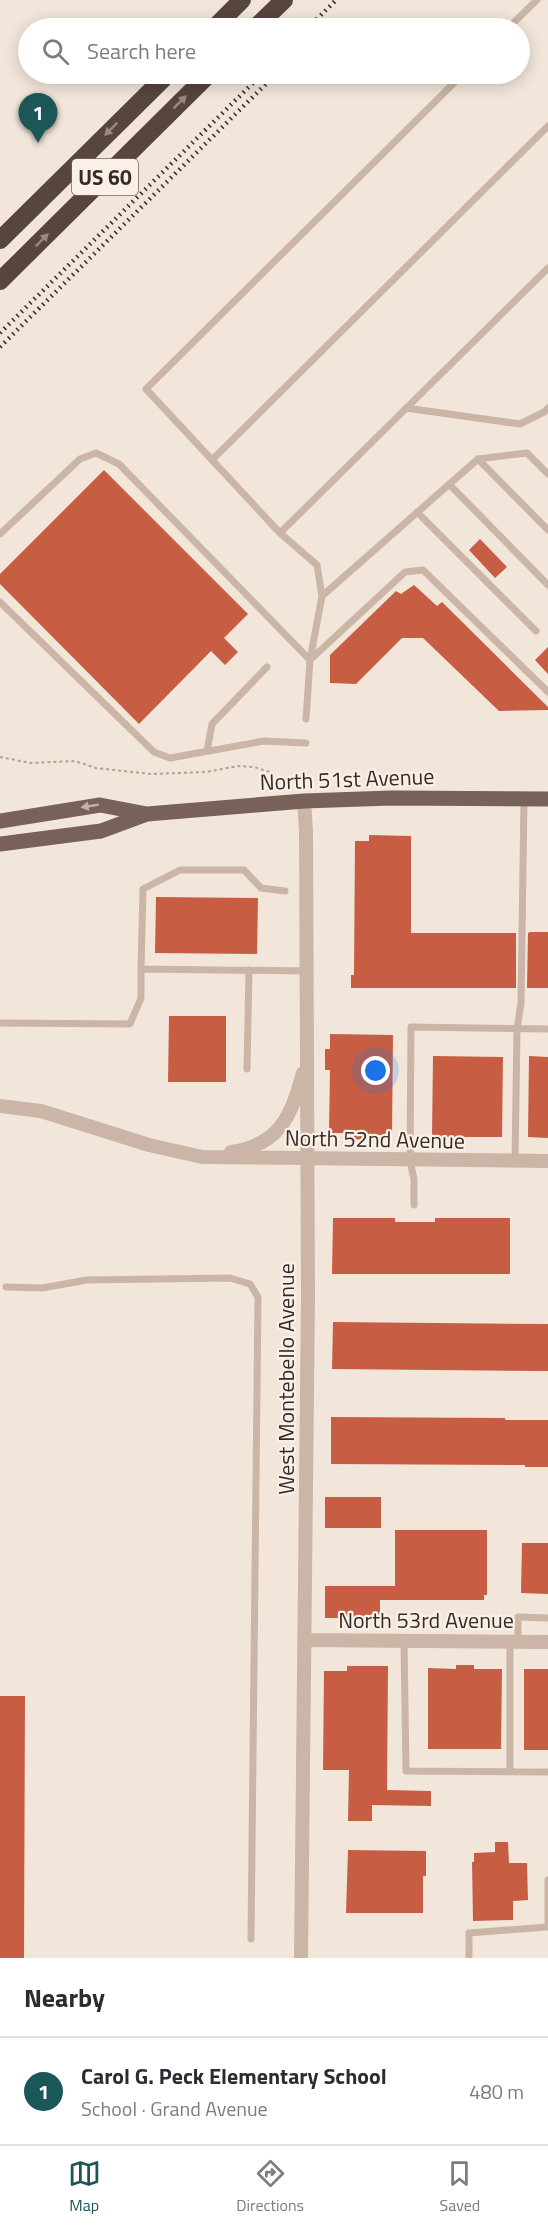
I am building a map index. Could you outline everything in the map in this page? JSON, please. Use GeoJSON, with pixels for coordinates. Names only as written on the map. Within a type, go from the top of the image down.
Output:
{"type":"FeatureCollection","features":[{"type":"Feature","properties":{"kind":"highway"},"geometry":{"type":"LineString","coordinates":[[223,18],[242,0]]}},
{"type":"Feature","properties":{"kind":"highway"},"geometry":{"type":"LineString","coordinates":[[265,18],[284,0]]}},
{"type":"Feature","properties":{"kind":"highway","name":"US 60"},"geometry":{"type":"LineString","coordinates":[[0,240],[158,84]]}},
{"type":"Feature","properties":{"kind":"highway","name":"US 60"},"geometry":{"type":"LineString","coordinates":[[0,281],[199,84]]}},
{"type":"Feature","properties":{"kind":"main road","name":"North 51st Avenue"},"geometry":{"type":"LineString","coordinates":[[0,844],[101,831],[147,814],[304,801],[392,798],[548,800]]}},
{"type":"Feature","properties":{"kind":"main road","name":"North 51st Avenue"},"geometry":{"type":"LineString","coordinates":[[0,821],[100,805],[147,814]]}},
{"type":"Feature","properties":{"kind":"street","name":"West Montebello Avenue"},"geometry":{"type":"LineString","coordinates":[[301,1958],[308,1159],[304,801]]}},
{"type":"Feature","properties":{"kind":"street","name":"North 52nd Avenue"},"geometry":{"type":"LineString","coordinates":[[202,1157],[243,1151],[265,1140],[282,1127],[296,1098],[307,1060]]}},
{"type":"Feature","properties":{"kind":"street","name":"North 52nd Avenue"},"geometry":{"type":"LineString","coordinates":[[0,1106],[41,1111],[149,1145],[202,1157],[548,1161]]}},
{"type":"Feature","properties":{"kind":"street","name":"North 53rd Avenue"},"geometry":{"type":"LineString","coordinates":[[304,1640],[548,1642]]}},
{"type":"Feature","properties":{"kind":"lane"},"geometry":{"type":"LineString","coordinates":[[518,18],[537,0]]}},
{"type":"Feature","properties":{"kind":"lane"},"geometry":{"type":"LineString","coordinates":[[306,719],[310,660],[321,596],[317,565],[280,533],[146,389],[453,84]]}},
{"type":"Feature","properties":{"kind":"lane"},"geometry":{"type":"LineString","coordinates":[[212,460],[548,126]]}},
{"type":"Feature","properties":{"kind":"lane"},"geometry":{"type":"LineString","coordinates":[[280,533],[548,268]]}},
{"type":"Feature","properties":{"kind":"lane"},"geometry":{"type":"LineString","coordinates":[[406,408],[520,424],[548,408]]}},
{"type":"Feature","properties":{"kind":"lane"},"geometry":{"type":"LineString","coordinates":[[0,534],[80,459],[96,453],[118,464],[310,660]]}},
{"type":"Feature","properties":{"kind":"lane"},"geometry":{"type":"LineString","coordinates":[[321,596],[478,459],[527,453],[548,474]]}},
{"type":"Feature","properties":{"kind":"lane"},"geometry":{"type":"LineString","coordinates":[[478,459],[548,530]]}},
{"type":"Feature","properties":{"kind":"lane"},"geometry":{"type":"LineString","coordinates":[[449,484],[548,585]]}},
{"type":"Feature","properties":{"kind":"lane"},"geometry":{"type":"LineString","coordinates":[[417,512],[536,631]]}},
{"type":"Feature","properties":{"kind":"lane"},"geometry":{"type":"LineString","coordinates":[[310,660],[405,572],[423,570],[548,692]]}},
{"type":"Feature","properties":{"kind":"lane"},"geometry":{"type":"LineString","coordinates":[[0,602],[154,752],[170,758],[264,741],[306,743]]}},
{"type":"Feature","properties":{"kind":"lane"},"geometry":{"type":"LineString","coordinates":[[207,751],[212,724],[267,667]]}},
{"type":"Feature","properties":{"kind":"lane"},"geometry":{"type":"LineString","coordinates":[[515,1161],[517,1029],[521,1003],[524,799]]}},
{"type":"Feature","properties":{"kind":"lane"},"geometry":{"type":"LineString","coordinates":[[0,1023],[130,1024],[141,998],[143,889],[180,870],[244,870],[261,888],[285,891]]}},
{"type":"Feature","properties":{"kind":"lane"},"geometry":{"type":"LineString","coordinates":[[141,969],[307,971]]}},
{"type":"Feature","properties":{"kind":"lane"},"geometry":{"type":"LineString","coordinates":[[247,1069],[249,970]]}},
{"type":"Feature","properties":{"kind":"lane"},"geometry":{"type":"LineString","coordinates":[[414,1205],[414,1179],[410,1161],[411,1027],[548,1029]]}},
{"type":"Feature","properties":{"kind":"lane"},"geometry":{"type":"LineString","coordinates":[[6,1287],[42,1288],[87,1280],[230,1278],[250,1284],[258,1297],[251,1939]]}},
{"type":"Feature","properties":{"kind":"lane"},"geometry":{"type":"LineString","coordinates":[[510,1772],[514,1642],[519,1617],[548,1618]]}},
{"type":"Feature","properties":{"kind":"lane"},"geometry":{"type":"LineString","coordinates":[[404,1642],[406,1771],[548,1772]]}},
{"type":"Feature","properties":{"kind":"lane"},"geometry":{"type":"LineString","coordinates":[[469,1958],[469,1933],[547,1927],[548,1880]]}},
{"type":"Feature","properties":{"kind":"path"},"geometry":{"type":"LineString","coordinates":[[0,757],[31,763],[75,761],[96,768],[151,774],[206,772],[238,766],[254,767],[273,773]]}},
{"type":"Feature","properties":{"kind":"building"},"geometry":{"type":"Polygon","coordinates":[[[104,470],[248,614],[224,638],[238,652],[225,665],[211,651],[139,724],[0,584],[0,574],[104,470]]]}},
{"type":"Feature","properties":{"kind":"building"},"geometry":{"type":"Polygon","coordinates":[[[480,539],[507,567],[495,578],[469,550],[480,539]]]}},
{"type":"Feature","properties":{"kind":"building"},"geometry":{"type":"Polygon","coordinates":[[[414,585],[437,606],[442,602],[548,707],[548,710],[499,711],[423,638],[402,638],[356,684],[330,683],[330,655],[396,591],[401,594],[414,585]]]}},
{"type":"Feature","properties":{"kind":"building"},"geometry":{"type":"Polygon","coordinates":[[[548,647],[548,674],[535,660],[548,647]]]}},
{"type":"Feature","properties":{"kind":"building"},"geometry":{"type":"Polygon","coordinates":[[[369,835],[411,836],[411,933],[516,933],[516,988],[351,988],[351,975],[354,975],[355,841],[369,841],[369,835]]]}},
{"type":"Feature","properties":{"kind":"building"},"geometry":{"type":"Polygon","coordinates":[[[156,897],[258,898],[257,954],[155,953],[156,897]]]}},
{"type":"Feature","properties":{"kind":"building"},"geometry":{"type":"Polygon","coordinates":[[[548,932],[548,988],[527,988],[528,933],[548,932]]]}},
{"type":"Feature","properties":{"kind":"building"},"geometry":{"type":"Polygon","coordinates":[[[169,1016],[226,1016],[226,1082],[168,1082],[169,1016]]]}},
{"type":"Feature","properties":{"kind":"building"},"geometry":{"type":"Polygon","coordinates":[[[330,1034],[393,1035],[392,1135],[370,1135],[370,1140],[350,1139],[350,1133],[329,1133],[330,1070],[325,1070],[325,1049],[330,1049],[330,1034]]]}},
{"type":"Feature","properties":{"kind":"building"},"geometry":{"type":"Polygon","coordinates":[[[433,1056],[503,1057],[502,1137],[432,1137],[433,1056]]]}},
{"type":"Feature","properties":{"kind":"building"},"geometry":{"type":"Polygon","coordinates":[[[529,1056],[548,1057],[548,1138],[528,1137],[529,1056]]]}},
{"type":"Feature","properties":{"kind":"building"},"geometry":{"type":"Polygon","coordinates":[[[333,1218],[395,1218],[395,1222],[435,1222],[435,1218],[510,1218],[510,1274],[332,1274],[333,1218]]]}},
{"type":"Feature","properties":{"kind":"building"},"geometry":{"type":"Polygon","coordinates":[[[333,1322],[548,1324],[548,1371],[332,1369],[333,1322]]]}},
{"type":"Feature","properties":{"kind":"building"},"geometry":{"type":"Polygon","coordinates":[[[331,1417],[548,1420],[548,1467],[331,1464],[331,1417]]]}},
{"type":"Feature","properties":{"kind":"building"},"geometry":{"type":"Polygon","coordinates":[[[325,1497],[381,1497],[381,1528],[325,1528],[325,1497]]]}},
{"type":"Feature","properties":{"kind":"building"},"geometry":{"type":"Polygon","coordinates":[[[395,1530],[487,1530],[487,1595],[484,1595],[484,1600],[380,1600],[380,1618],[325,1618],[325,1586],[395,1586],[395,1530]]]}},
{"type":"Feature","properties":{"kind":"building"},"geometry":{"type":"Polygon","coordinates":[[[522,1543],[548,1543],[548,1594],[521,1593],[522,1543]]]}},
{"type":"Feature","properties":{"kind":"building"},"geometry":{"type":"Polygon","coordinates":[[[456,1665],[474,1665],[474,1669],[502,1669],[501,1749],[428,1749],[428,1668],[456,1669],[456,1665]]]}},
{"type":"Feature","properties":{"kind":"building"},"geometry":{"type":"Polygon","coordinates":[[[347,1666],[388,1666],[387,1790],[431,1791],[431,1806],[372,1805],[372,1821],[348,1821],[349,1770],[323,1770],[324,1671],[347,1671],[347,1666]]]}},
{"type":"Feature","properties":{"kind":"building"},"geometry":{"type":"Polygon","coordinates":[[[524,1669],[548,1669],[548,1750],[524,1750],[524,1669]]]}},
{"type":"Feature","properties":{"kind":"building"},"geometry":{"type":"Polygon","coordinates":[[[0,1696],[25,1696],[24,1958],[0,1958],[0,1696]]]}},
{"type":"Feature","properties":{"kind":"building"},"geometry":{"type":"Polygon","coordinates":[[[495,1842],[508,1842],[509,1863],[527,1863],[528,1900],[513,1901],[513,1920],[473,1921],[472,1862],[474,1862],[474,1853],[495,1852],[495,1842]]]}},
{"type":"Feature","properties":{"kind":"building"},"geometry":{"type":"Polygon","coordinates":[[[348,1850],[426,1851],[423,1913],[346,1913],[348,1850]]]}},
{"type":"Feature","properties":{"kind":"railway"},"geometry":{"type":"LineString","coordinates":[[318,18],[336,0]]}},
{"type":"Feature","properties":{"kind":"railway"},"geometry":{"type":"LineString","coordinates":[[0,333],[252,84]]}},
{"type":"Feature","properties":{"kind":"railway"},"geometry":{"type":"LineString","coordinates":[[0,347],[266,84]]}},
{"type":"Feature","properties":{"kind":"place","name":"Carol G. Peck Elementary School"},"geometry":{"type":"Point","coordinates":[38,143]}}]}
